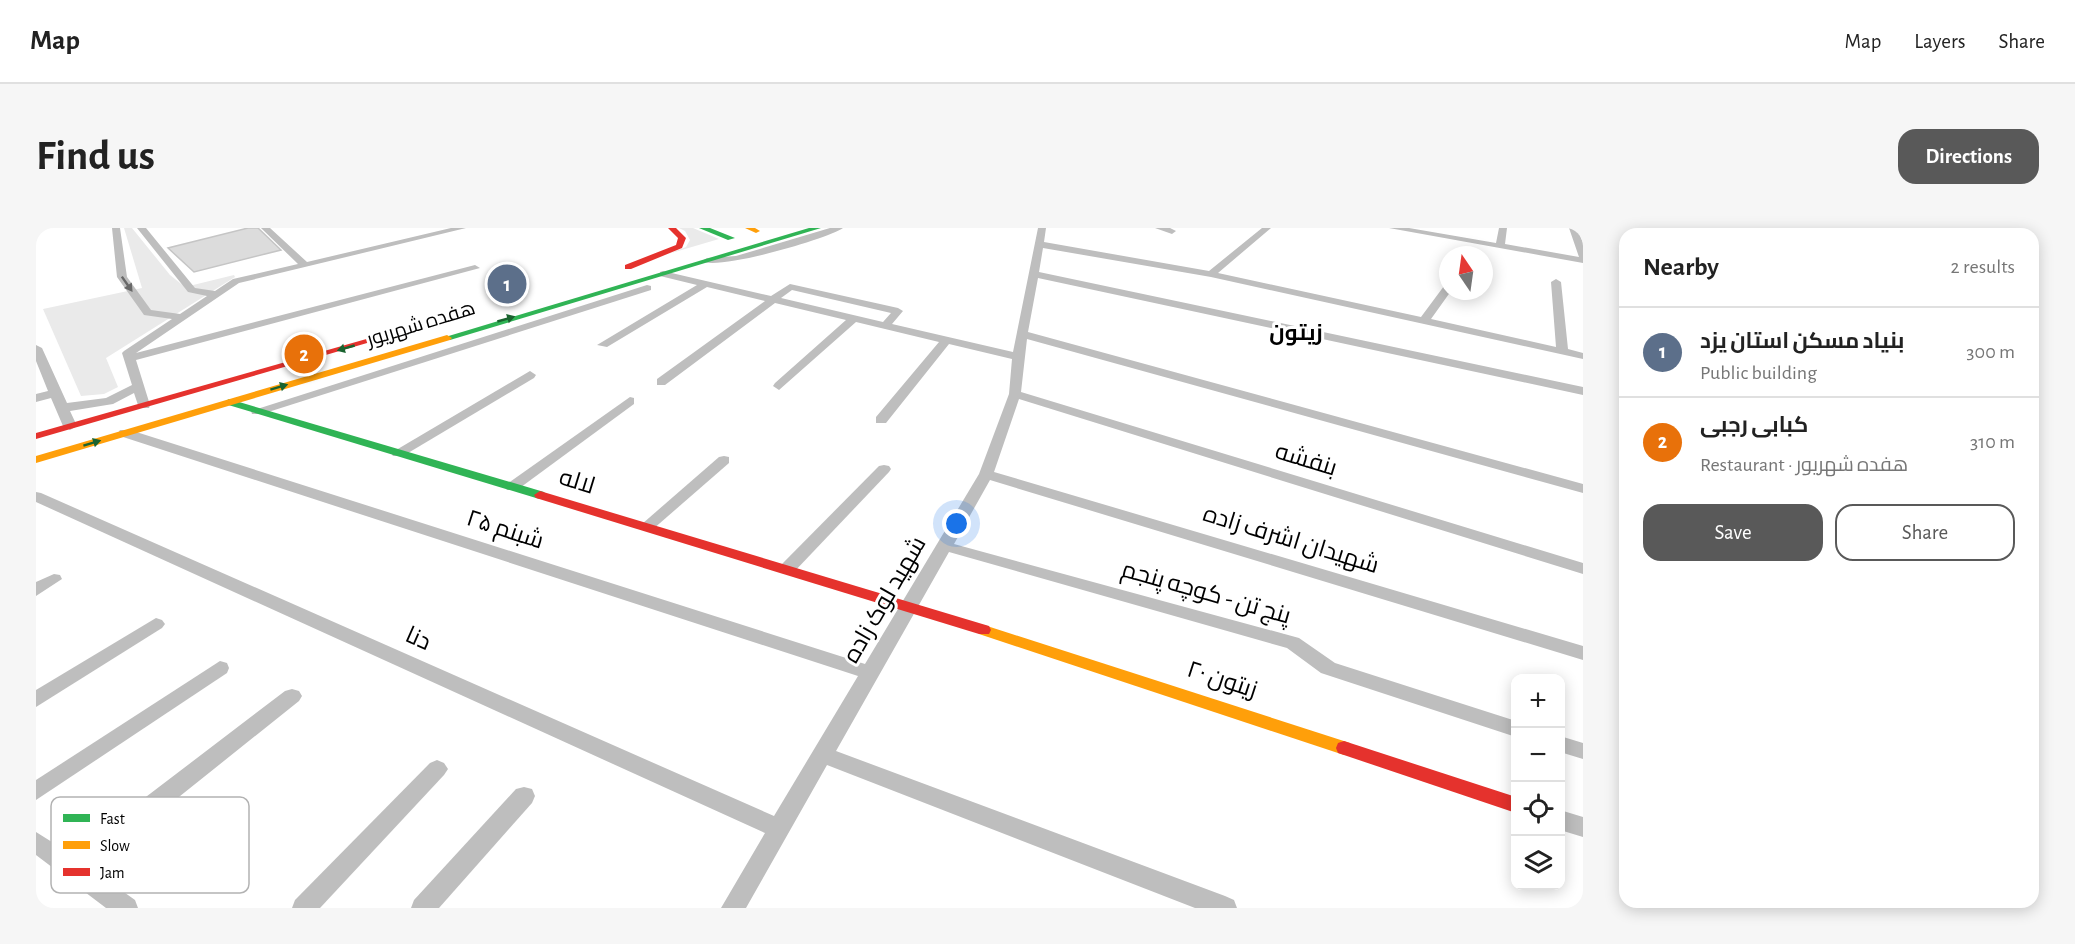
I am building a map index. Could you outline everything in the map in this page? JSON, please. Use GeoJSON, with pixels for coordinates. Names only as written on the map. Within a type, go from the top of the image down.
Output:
{"type":"FeatureCollection","features":[{"type":"Feature","properties":{"kind":"main road"},"geometry":{"type":"LineString","coordinates":[[672,228],[682,238],[679,246],[622,269],[755,231],[810,228]]}},
{"type":"Feature","properties":{"kind":"main road"},"geometry":{"type":"LineString","coordinates":[[704,228],[731,238]]}},
{"type":"Feature","properties":{"kind":"main road","name":"هفده شهریور"},"geometry":{"type":"LineString","coordinates":[[36,460],[817,228]]}},
{"type":"Feature","properties":{"kind":"main road"},"geometry":{"type":"LineString","coordinates":[[657,259],[680,261],[683,268],[698,259],[738,247],[755,231]]}},
{"type":"Feature","properties":{"kind":"main road","name":"هفده شهریور"},"geometry":{"type":"LineString","coordinates":[[36,436],[421,326]]}},
{"type":"Feature","properties":{"kind":"main road","name":"لاله"},"geometry":{"type":"LineString","coordinates":[[229,402],[912,606]]}},
{"type":"Feature","properties":{"kind":"main road","name":"زیتون ۲۰"},"geometry":{"type":"LineString","coordinates":[[912,606],[1511,804]]}},
{"type":"Feature","properties":{"kind":"street"},"geometry":{"type":"LineString","coordinates":[[116,228],[122,278],[148,313],[182,317]]}},
{"type":"Feature","properties":{"kind":"street"},"geometry":{"type":"LineString","coordinates":[[141,228],[192,290],[216,294]]}},
{"type":"Feature","properties":{"kind":"street"},"geometry":{"type":"LineString","coordinates":[[265,228],[305,265]]}},
{"type":"Feature","properties":{"kind":"street"},"geometry":{"type":"LineString","coordinates":[[144,405],[128,353],[236,281],[462,228]]}},
{"type":"Feature","properties":{"kind":"street"},"geometry":{"type":"LineString","coordinates":[[707,261],[737,259],[839,228]]}},
{"type":"Feature","properties":{"kind":"street"},"geometry":{"type":"LineString","coordinates":[[1159,228],[1172,231]]}},
{"type":"Feature","properties":{"kind":"street"},"geometry":{"type":"LineString","coordinates":[[1211,274],[1265,228]]}},
{"type":"Feature","properties":{"kind":"street"},"geometry":{"type":"LineString","coordinates":[[1393,228],[1583,258],[1573,228]]}},
{"type":"Feature","properties":{"kind":"street"},"geometry":{"type":"LineString","coordinates":[[1500,246],[1503,228]]}},
{"type":"Feature","properties":{"kind":"street"},"geometry":{"type":"LineString","coordinates":[[1040,236],[1583,356]]}},
{"type":"Feature","properties":{"kind":"street","name":"شهید لوک زاده"},"geometry":{"type":"LineString","coordinates":[[734,908],[870,673],[912,606],[986,474],[1015,394],[1018,357],[1040,236]]}},
{"type":"Feature","properties":{"kind":"street"},"geometry":{"type":"LineString","coordinates":[[130,358],[475,268]]}},
{"type":"Feature","properties":{"kind":"street"},"geometry":{"type":"LineString","coordinates":[[1032,273],[1583,391]]}},
{"type":"Feature","properties":{"kind":"street"},"geometry":{"type":"LineString","coordinates":[[663,274],[1018,357]]}},
{"type":"Feature","properties":{"kind":"street"},"geometry":{"type":"LineString","coordinates":[[1556,282],[1562,351]]}},
{"type":"Feature","properties":{"kind":"street"},"geometry":{"type":"LineString","coordinates":[[603,345],[705,284]]}},
{"type":"Feature","properties":{"kind":"street"},"geometry":{"type":"LineString","coordinates":[[661,382],[790,287],[898,311],[885,326]]}},
{"type":"Feature","properties":{"kind":"street"},"geometry":{"type":"LineString","coordinates":[[257,411],[647,288]]}},
{"type":"Feature","properties":{"kind":"street"},"geometry":{"type":"LineString","coordinates":[[1424,321],[1439,300]]}},
{"type":"Feature","properties":{"kind":"street"},"geometry":{"type":"LineString","coordinates":[[779,386],[854,319]]}},
{"type":"Feature","properties":{"kind":"street"},"geometry":{"type":"LineString","coordinates":[[475,328],[499,335]]}},
{"type":"Feature","properties":{"kind":"street"},"geometry":{"type":"LineString","coordinates":[[1022,334],[1583,489]]}},
{"type":"Feature","properties":{"kind":"street"},"geometry":{"type":"LineString","coordinates":[[881,420],[946,340]]}},
{"type":"Feature","properties":{"kind":"street"},"geometry":{"type":"LineString","coordinates":[[36,348],[40,368],[55,393],[70,426]]}},
{"type":"Feature","properties":{"kind":"street"},"geometry":{"type":"LineString","coordinates":[[398,453],[530,375]]}},
{"type":"Feature","properties":{"kind":"street"},"geometry":{"type":"LineString","coordinates":[[62,408],[109,401],[139,386]]}},
{"type":"Feature","properties":{"kind":"street"},"geometry":{"type":"LineString","coordinates":[[36,398],[55,393]]}},
{"type":"Feature","properties":{"kind":"street","name":"بنفشه"},"geometry":{"type":"LineString","coordinates":[[1015,394],[1583,569]]}},
{"type":"Feature","properties":{"kind":"street"},"geometry":{"type":"LineString","coordinates":[[512,487],[630,401]]}},
{"type":"Feature","properties":{"kind":"street","name":"شبنم ۲۵"},"geometry":{"type":"LineString","coordinates":[[125,433],[870,673]]}},
{"type":"Feature","properties":{"kind":"street"},"geometry":{"type":"LineString","coordinates":[[647,527],[724,460]]}},
{"type":"Feature","properties":{"kind":"street"},"geometry":{"type":"LineString","coordinates":[[787,569],[884,469]]}},
{"type":"Feature","properties":{"kind":"street","name":"شهیدان اشرف زاده"},"geometry":{"type":"LineString","coordinates":[[986,474],[1583,653]]}},
{"type":"Feature","properties":{"kind":"street","name":"دنا"},"geometry":{"type":"LineString","coordinates":[[36,496],[780,829]]}},
{"type":"Feature","properties":{"kind":"street","name":"پنج تن - کوچه پنجم"},"geometry":{"type":"LineString","coordinates":[[944,546],[1293,643],[1328,668],[1512,728]]}},
{"type":"Feature","properties":{"kind":"street"},"geometry":{"type":"LineString","coordinates":[[36,590],[54,579]]}},
{"type":"Feature","properties":{"kind":"street"},"geometry":{"type":"LineString","coordinates":[[36,700],[156,624]]}},
{"type":"Feature","properties":{"kind":"street"},"geometry":{"type":"LineString","coordinates":[[36,791],[220,668]]}},
{"type":"Feature","properties":{"kind":"street"},"geometry":{"type":"LineString","coordinates":[[163,797],[292,696]]}},
{"type":"Feature","properties":{"kind":"street"},"geometry":{"type":"LineString","coordinates":[[1565,746],[1583,751]]}},
{"type":"Feature","properties":{"kind":"street"},"geometry":{"type":"LineString","coordinates":[[823,754],[1225,908]]}},
{"type":"Feature","properties":{"kind":"street"},"geometry":{"type":"LineString","coordinates":[[304,908],[437,769]]}},
{"type":"Feature","properties":{"kind":"street"},"geometry":{"type":"LineString","coordinates":[[423,908],[524,796]]}},
{"type":"Feature","properties":{"kind":"street"},"geometry":{"type":"LineString","coordinates":[[1565,822],[1583,827]]}},
{"type":"Feature","properties":{"kind":"street"},"geometry":{"type":"LineString","coordinates":[[38,846],[51,854]]}},
{"type":"Feature","properties":{"kind":"street"},"geometry":{"type":"LineString","coordinates":[[106,893],[126,908]]}},
{"type":"Feature","properties":{"kind":"shaded area"},"geometry":{"type":"Polygon","coordinates":[[[124,228],[132,228],[170,275],[185,287],[234,275],[235,277],[106,358],[118,387],[104,394],[81,396],[43,309],[142,288],[124,228]]]}},
{"type":"Feature","properties":{"kind":"shaded area"},"geometry":{"type":"Polygon","coordinates":[[[679,228],[693,228],[719,239],[668,254],[686,247],[690,240],[685,231],[679,228]]]}},
{"type":"Feature","properties":{"kind":"building"},"geometry":{"type":"Polygon","coordinates":[[[248,228],[258,228],[281,250],[194,272],[168,248],[248,228]]]}},
{"type":"Feature","properties":{"kind":"traffic: fast"},"geometry":{"type":"LineString","coordinates":[[703,228],[731,238]]}},
{"type":"Feature","properties":{"kind":"traffic: fast"},"geometry":{"type":"LineString","coordinates":[[447,338],[817,228]]}},
{"type":"Feature","properties":{"kind":"traffic: fast"},"geometry":{"type":"LineString","coordinates":[[229,402],[540,495]]}},
{"type":"Feature","properties":{"kind":"traffic: slow"},"geometry":{"type":"LineString","coordinates":[[749,228],[756,231]]}},
{"type":"Feature","properties":{"kind":"traffic: slow"},"geometry":{"type":"LineString","coordinates":[[36,460],[447,338]]}},
{"type":"Feature","properties":{"kind":"traffic: slow"},"geometry":{"type":"LineString","coordinates":[[984,630],[1344,748]]}},
{"type":"Feature","properties":{"kind":"traffic: jam"},"geometry":{"type":"LineString","coordinates":[[628,267],[679,246],[682,238],[672,228]]}},
{"type":"Feature","properties":{"kind":"traffic: jam"},"geometry":{"type":"LineString","coordinates":[[36,436],[408,330]]}},
{"type":"Feature","properties":{"kind":"traffic: jam"},"geometry":{"type":"LineString","coordinates":[[540,495],[984,630]]}},
{"type":"Feature","properties":{"kind":"traffic: jam"},"geometry":{"type":"LineString","coordinates":[[1344,748],[1511,803]]}},
{"type":"Feature","properties":{"kind":"place","name":"بنیاد مسکن استان یزد"},"geometry":{"type":"Point","coordinates":[507,284]}},
{"type":"Feature","properties":{"kind":"place","name":"کبابی رجبی"},"geometry":{"type":"Point","coordinates":[304,354]}},
{"type":"Feature","properties":{"kind":"district","name":"زیتون"},"geometry":{"type":"Point","coordinates":[1296,333]}}]}
